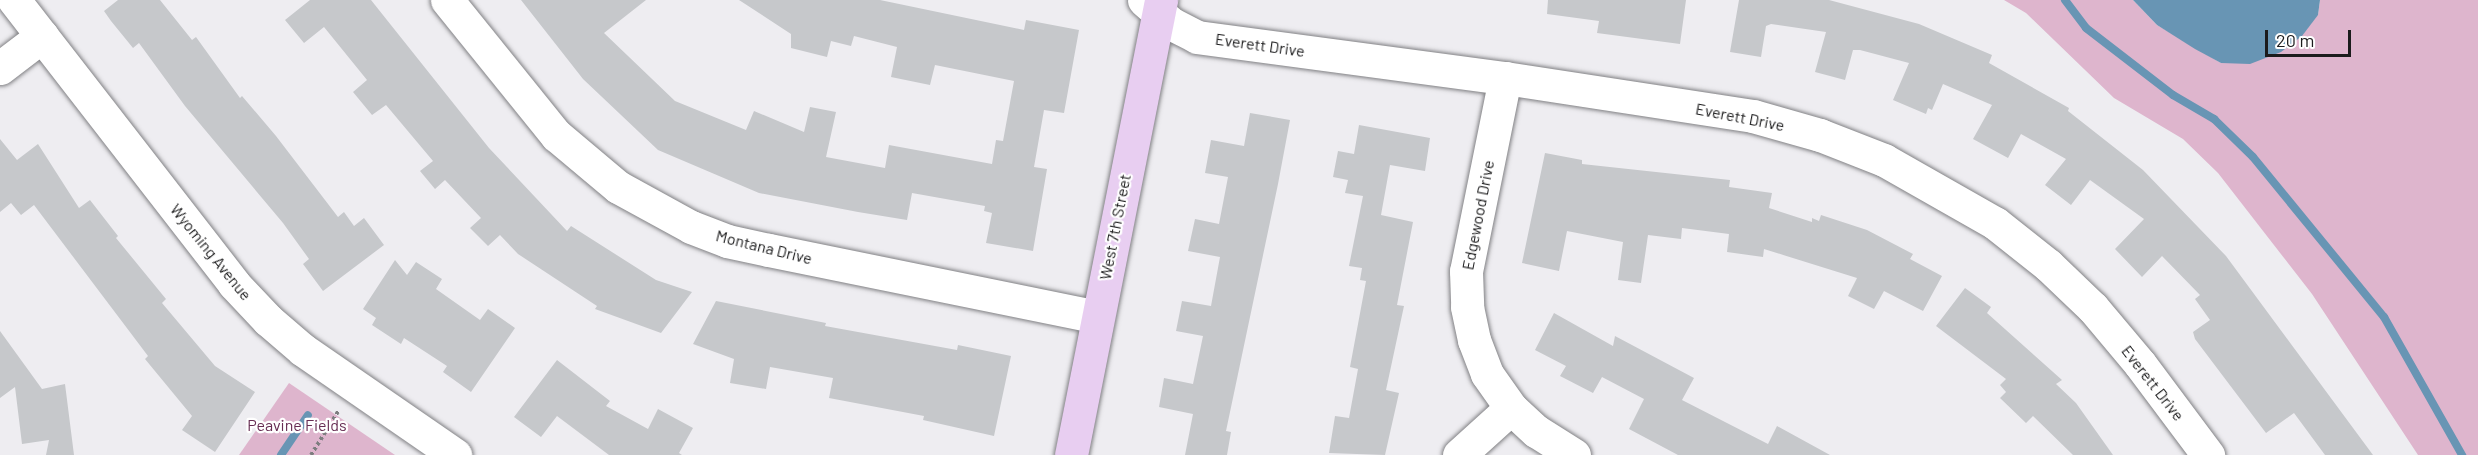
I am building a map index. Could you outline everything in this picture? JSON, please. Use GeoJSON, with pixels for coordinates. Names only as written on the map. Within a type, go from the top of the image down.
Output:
{"type":"FeatureCollection","features":[{"type":"Feature","properties":{"kind":"main road","name":"West 7th Street"},"geometry":{"type":"LineString","coordinates":[[1071,455],[1154,4]]}},
{"type":"Feature","properties":{"kind":"street","name":"Montana Drive"},"geometry":{"type":"LineString","coordinates":[[447,0],[556,135],[618,187],[691,226],[727,240],[769,250],[1097,316]]}},
{"type":"Feature","properties":{"kind":"street","name":"Wyoming Avenue"},"geometry":{"type":"LineString","coordinates":[[19,2],[42,36],[234,284],[303,351],[455,455]]}},
{"type":"Feature","properties":{"kind":"street","name":"Everett Drive"},"geometry":{"type":"LineString","coordinates":[[1154,4],[1197,37],[1504,78],[1753,116],[1841,143],[1944,190],[1995,224],[2048,265],[2093,308],[2208,455]]}},
{"type":"Feature","properties":{"kind":"street"},"geometry":{"type":"LineString","coordinates":[[0,68],[42,36]]}},
{"type":"Feature","properties":{"kind":"street","name":"Edgewood Drive"},"geometry":{"type":"LineString","coordinates":[[1504,78],[1466,272],[1467,307],[1487,374],[1511,408],[1536,431],[1574,455]]}},
{"type":"Feature","properties":{"kind":"street"},"geometry":{"type":"LineString","coordinates":[[1459,455],[1511,408]]}},
{"type":"Feature","properties":{"kind":"path"},"geometry":{"type":"LineString","coordinates":[[311,455],[354,385]]}},
{"type":"Feature","properties":{"kind":"green space"},"geometry":{"type":"Polygon","coordinates":[[[2004,0],[2133,0],[2157,25],[2221,63],[2318,15],[2320,0],[2478,0],[2478,455],[2418,455],[2312,294],[2218,173],[2183,139],[2114,98],[2026,13],[2004,0]]]}},
{"type":"Feature","properties":{"kind":"green space","name":"Peavine Fields"},"geometry":{"type":"Polygon","coordinates":[[[289,383],[395,455],[239,455],[289,383]]]}},
{"type":"Feature","properties":{"kind":"water"},"geometry":{"type":"Polygon","coordinates":[[[2133,0],[2320,0],[2318,15],[2302,36],[2281,52],[2250,64],[2221,63],[2195,49],[2157,25],[2133,0]]]}},
{"type":"Feature","properties":{"kind":"building"},"geometry":{"type":"Polygon","coordinates":[[[118,0],[160,0],[192,40],[196,37],[240,98],[242,96],[276,136],[338,217],[344,212],[354,226],[364,218],[384,245],[323,291],[303,264],[309,259],[283,223],[185,106],[139,43],[133,48],[111,21],[104,11],[118,0]]]}},
{"type":"Feature","properties":{"kind":"building"},"geometry":{"type":"Polygon","coordinates":[[[310,0],[371,0],[489,148],[567,231],[571,226],[656,280],[692,292],[661,333],[595,309],[597,306],[518,254],[500,235],[488,246],[470,228],[481,218],[445,180],[435,189],[420,171],[433,161],[386,105],[372,115],[353,92],[367,80],[324,27],[304,43],[285,20],[310,0]]]}},
{"type":"Feature","properties":{"kind":"building"},"geometry":{"type":"Polygon","coordinates":[[[521,0],[646,0],[604,33],[675,101],[746,130],[754,111],[804,132],[810,107],[836,112],[826,157],[885,168],[889,145],[992,164],[996,140],[1003,141],[1014,81],[935,65],[930,85],[891,77],[897,47],[854,36],[851,46],[831,41],[827,57],[791,48],[791,34],[739,0],[880,0],[1024,30],[1026,20],[1079,30],[1064,113],[1044,110],[1034,167],[1047,169],[1033,251],[986,243],[992,213],[984,211],[985,206],[912,193],[907,220],[858,212],[759,193],[658,150],[583,79],[521,0]]]}},
{"type":"Feature","properties":{"kind":"building"},"geometry":{"type":"Polygon","coordinates":[[[1548,0],[1686,0],[1680,44],[1597,33],[1599,21],[1547,14],[1548,0]]]}},
{"type":"Feature","properties":{"kind":"building"},"geometry":{"type":"Polygon","coordinates":[[[1739,0],[1829,0],[1919,24],[1992,55],[1989,63],[2069,108],[2068,111],[2143,170],[2226,256],[2373,455],[2325,455],[2294,413],[2266,433],[2195,339],[2193,332],[2210,320],[2195,299],[2200,295],[2162,256],[2142,277],[2115,249],[2144,219],[2090,180],[2071,205],[2045,185],[2066,159],[2021,134],[2008,158],[1973,139],[1992,105],[1943,84],[1932,110],[1928,108],[1926,114],[1893,100],[1909,63],[1860,50],[1853,50],[1845,80],[1815,72],[1826,32],[1771,24],[1766,26],[1761,57],[1730,52],[1739,0]]]}},
{"type":"Feature","properties":{"kind":"building"},"geometry":{"type":"Polygon","coordinates":[[[1250,113],[1290,120],[1226,431],[1231,432],[1227,455],[1185,455],[1193,414],[1159,407],[1164,378],[1193,384],[1203,336],[1176,331],[1182,301],[1211,306],[1220,257],[1188,251],[1195,219],[1219,224],[1228,177],[1205,173],[1211,140],[1244,146],[1250,113]]]}},
{"type":"Feature","properties":{"kind":"building"},"geometry":{"type":"Polygon","coordinates":[[[1359,125],[1430,138],[1425,171],[1390,165],[1381,215],[1413,222],[1397,305],[1404,306],[1386,390],[1399,393],[1385,455],[1329,453],[1335,416],[1349,418],[1358,369],[1350,367],[1366,281],[1360,280],[1362,268],[1349,266],[1363,196],[1345,193],[1348,180],[1333,177],[1338,151],[1354,154],[1359,125]]]}},
{"type":"Feature","properties":{"kind":"building"},"geometry":{"type":"Polygon","coordinates":[[[0,139],[17,160],[38,144],[79,208],[90,200],[118,236],[116,238],[166,299],[162,303],[215,366],[255,392],[215,452],[182,430],[192,416],[145,359],[148,356],[34,205],[21,215],[11,203],[0,212],[0,139]]]}},
{"type":"Feature","properties":{"kind":"building"},"geometry":{"type":"Polygon","coordinates":[[[1545,153],[1582,160],[1582,164],[1730,180],[1729,187],[1772,193],[1769,208],[1812,222],[1812,218],[1819,221],[1821,215],[1867,230],[1913,254],[1910,259],[1942,276],[1923,311],[1884,291],[1874,309],[1848,296],[1857,278],[1764,249],[1763,257],[1727,252],[1729,234],[1682,228],[1681,239],[1648,235],[1641,283],[1618,280],[1623,242],[1567,231],[1559,271],[1522,263],[1545,153]]]}},
{"type":"Feature","properties":{"kind":"building"},"geometry":{"type":"Polygon","coordinates":[[[395,260],[407,275],[416,262],[442,279],[436,289],[480,320],[488,309],[515,328],[471,392],[443,372],[447,366],[404,338],[401,344],[372,325],[376,318],[363,309],[395,260]]]}},
{"type":"Feature","properties":{"kind":"building"},"geometry":{"type":"Polygon","coordinates":[[[1965,288],[1991,307],[1987,313],[2062,380],[2056,384],[2076,403],[2113,455],[2073,455],[2033,416],[2026,423],[2000,398],[2006,392],[2000,385],[2006,379],[1936,326],[1965,288]]]}},
{"type":"Feature","properties":{"kind":"building"},"geometry":{"type":"Polygon","coordinates":[[[716,301],[826,323],[825,326],[957,350],[958,345],[1011,356],[994,436],[923,420],[924,416],[829,398],[833,378],[770,367],[766,389],[730,383],[734,359],[693,344],[716,301]]]}},
{"type":"Feature","properties":{"kind":"building"},"geometry":{"type":"Polygon","coordinates":[[[1554,313],[1613,346],[1615,336],[1694,378],[1682,400],[1768,444],[1777,426],[1830,455],[1678,455],[1629,429],[1644,399],[1602,377],[1593,393],[1560,376],[1566,366],[1535,350],[1554,313]]]}},
{"type":"Feature","properties":{"kind":"building"},"geometry":{"type":"Polygon","coordinates":[[[0,331],[42,389],[65,384],[74,455],[46,455],[49,440],[22,444],[15,387],[0,398],[0,331]]]}},
{"type":"Feature","properties":{"kind":"building"},"geometry":{"type":"Polygon","coordinates":[[[557,360],[610,401],[606,406],[648,429],[658,409],[693,428],[679,453],[682,455],[609,455],[557,416],[541,437],[514,417],[557,360]]]}},
{"type":"Feature","properties":{"kind":"waterway"},"geometry":{"type":"LineString","coordinates":[[2065,0],[2086,28],[2173,95],[2214,119],[2253,157],[2384,317],[2462,455]]}},
{"type":"Feature","properties":{"kind":"waterway"},"geometry":{"type":"LineString","coordinates":[[281,455],[308,415]]}}]}
